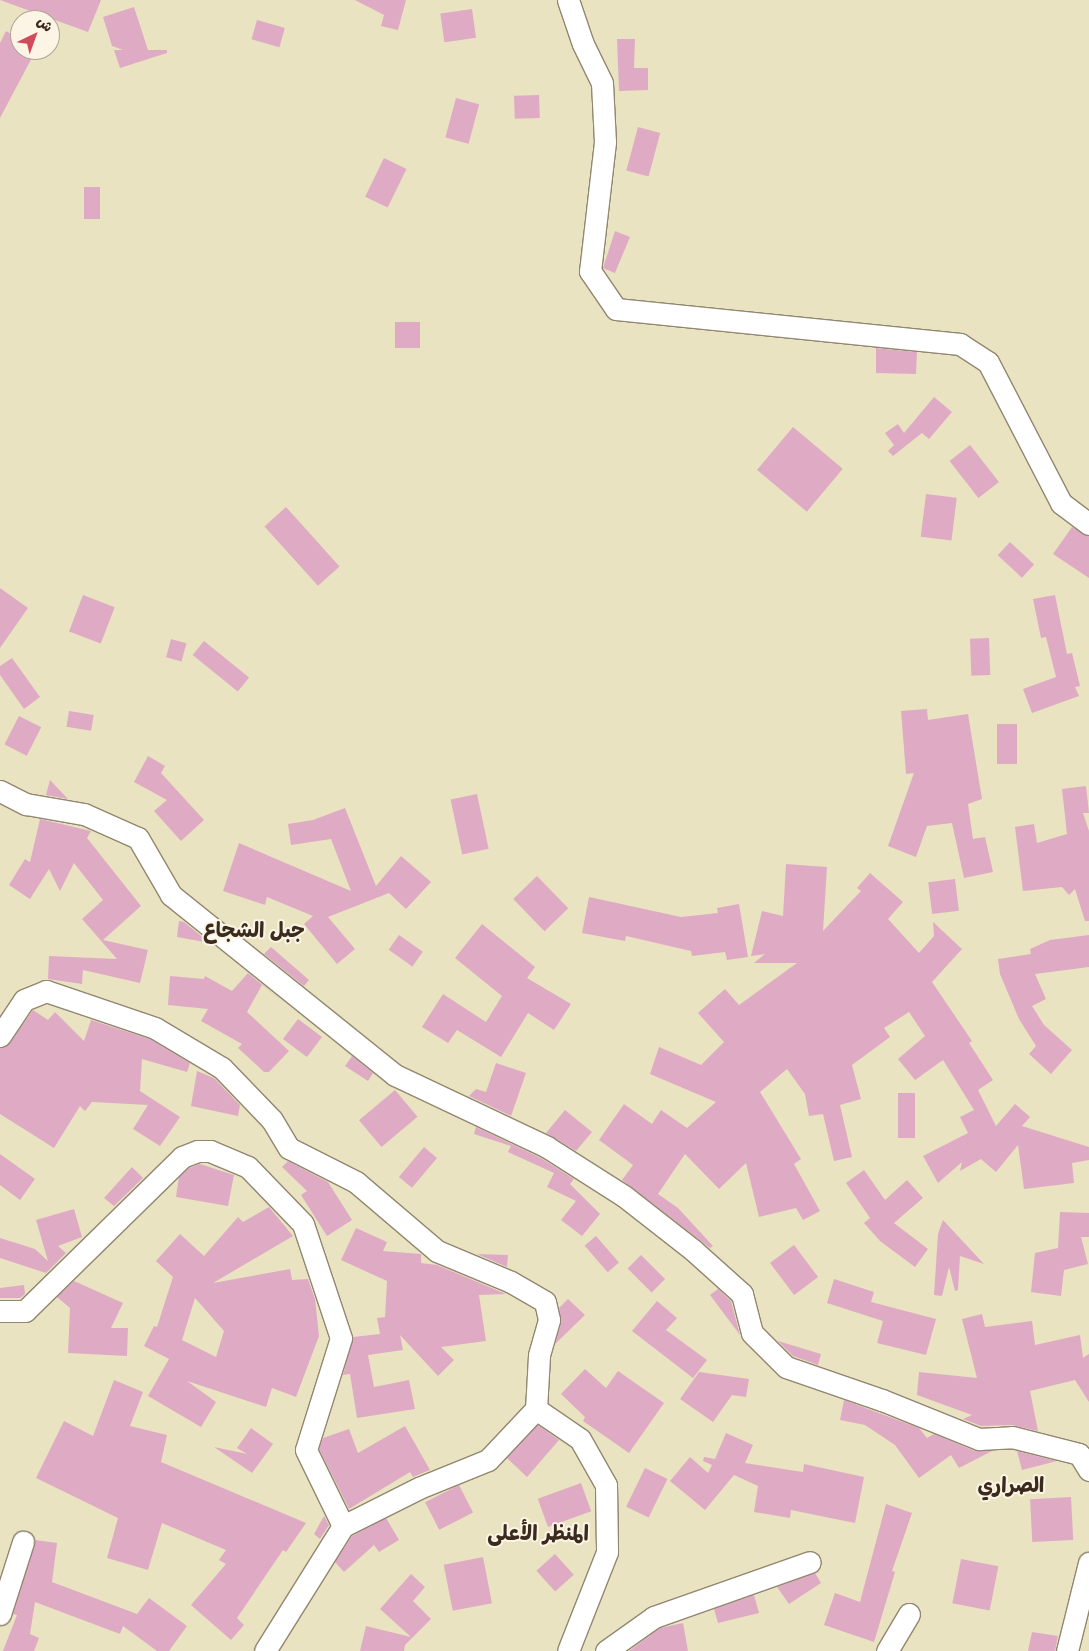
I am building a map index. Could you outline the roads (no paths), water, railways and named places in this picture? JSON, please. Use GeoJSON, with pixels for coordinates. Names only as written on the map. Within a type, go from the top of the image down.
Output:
{"type":"FeatureCollection","features":[{"type":"Feature","properties":{"kind":"street"},"geometry":{"type":"LineString","coordinates":[[568,0],[583,44],[602,83],[605,142],[590,270],[616,309],[960,344],[988,362],[1061,503],[1089,524]]}},
{"type":"Feature","properties":{"kind":"street"},"geometry":{"type":"LineString","coordinates":[[0,791],[26,804],[84,814],[138,838],[172,895],[395,1075],[548,1148],[624,1196],[693,1250],[742,1294],[752,1333],[786,1367],[882,1400],[979,1439],[1012,1436],[1079,1454],[1089,1470]]}},
{"type":"Feature","properties":{"kind":"street"},"geometry":{"type":"LineString","coordinates":[[0,1036],[24,1000],[46,991],[155,1028],[222,1068],[272,1120],[289,1148],[356,1182],[437,1251],[524,1288],[545,1302],[548,1320],[539,1356],[536,1409],[488,1460],[419,1488],[343,1526],[265,1651]]}},
{"type":"Feature","properties":{"kind":"street"},"geometry":{"type":"LineString","coordinates":[[0,1310],[25,1311],[182,1157],[198,1151],[210,1151],[248,1167],[303,1224],[341,1338],[306,1450],[343,1526]]}},
{"type":"Feature","properties":{"kind":"street"},"geometry":{"type":"LineString","coordinates":[[536,1409],[580,1439],[606,1485],[607,1552],[568,1651]]}},
{"type":"Feature","properties":{"kind":"street"},"geometry":{"type":"LineString","coordinates":[[0,1614],[23,1542]]}},
{"type":"Feature","properties":{"kind":"street"},"geometry":{"type":"LineString","coordinates":[[606,1651],[654,1617],[810,1562]]}},
{"type":"Feature","properties":{"kind":"street"},"geometry":{"type":"LineString","coordinates":[[1067,1651],[1089,1563]]}},
{"type":"Feature","properties":{"kind":"street"},"geometry":{"type":"LineString","coordinates":[[887,1651],[909,1614]]}},
{"type":"Feature","properties":{"kind":"district","name":"جبل الشجاع"},"geometry":{"type":"Point","coordinates":[254,930]}},
{"type":"Feature","properties":{"kind":"district","name":"الصراري"},"geometry":{"type":"Point","coordinates":[1011,1485]}},
{"type":"Feature","properties":{"kind":"district","name":"المنظر الأعلى"},"geometry":{"type":"Point","coordinates":[538,1533]}}]}
